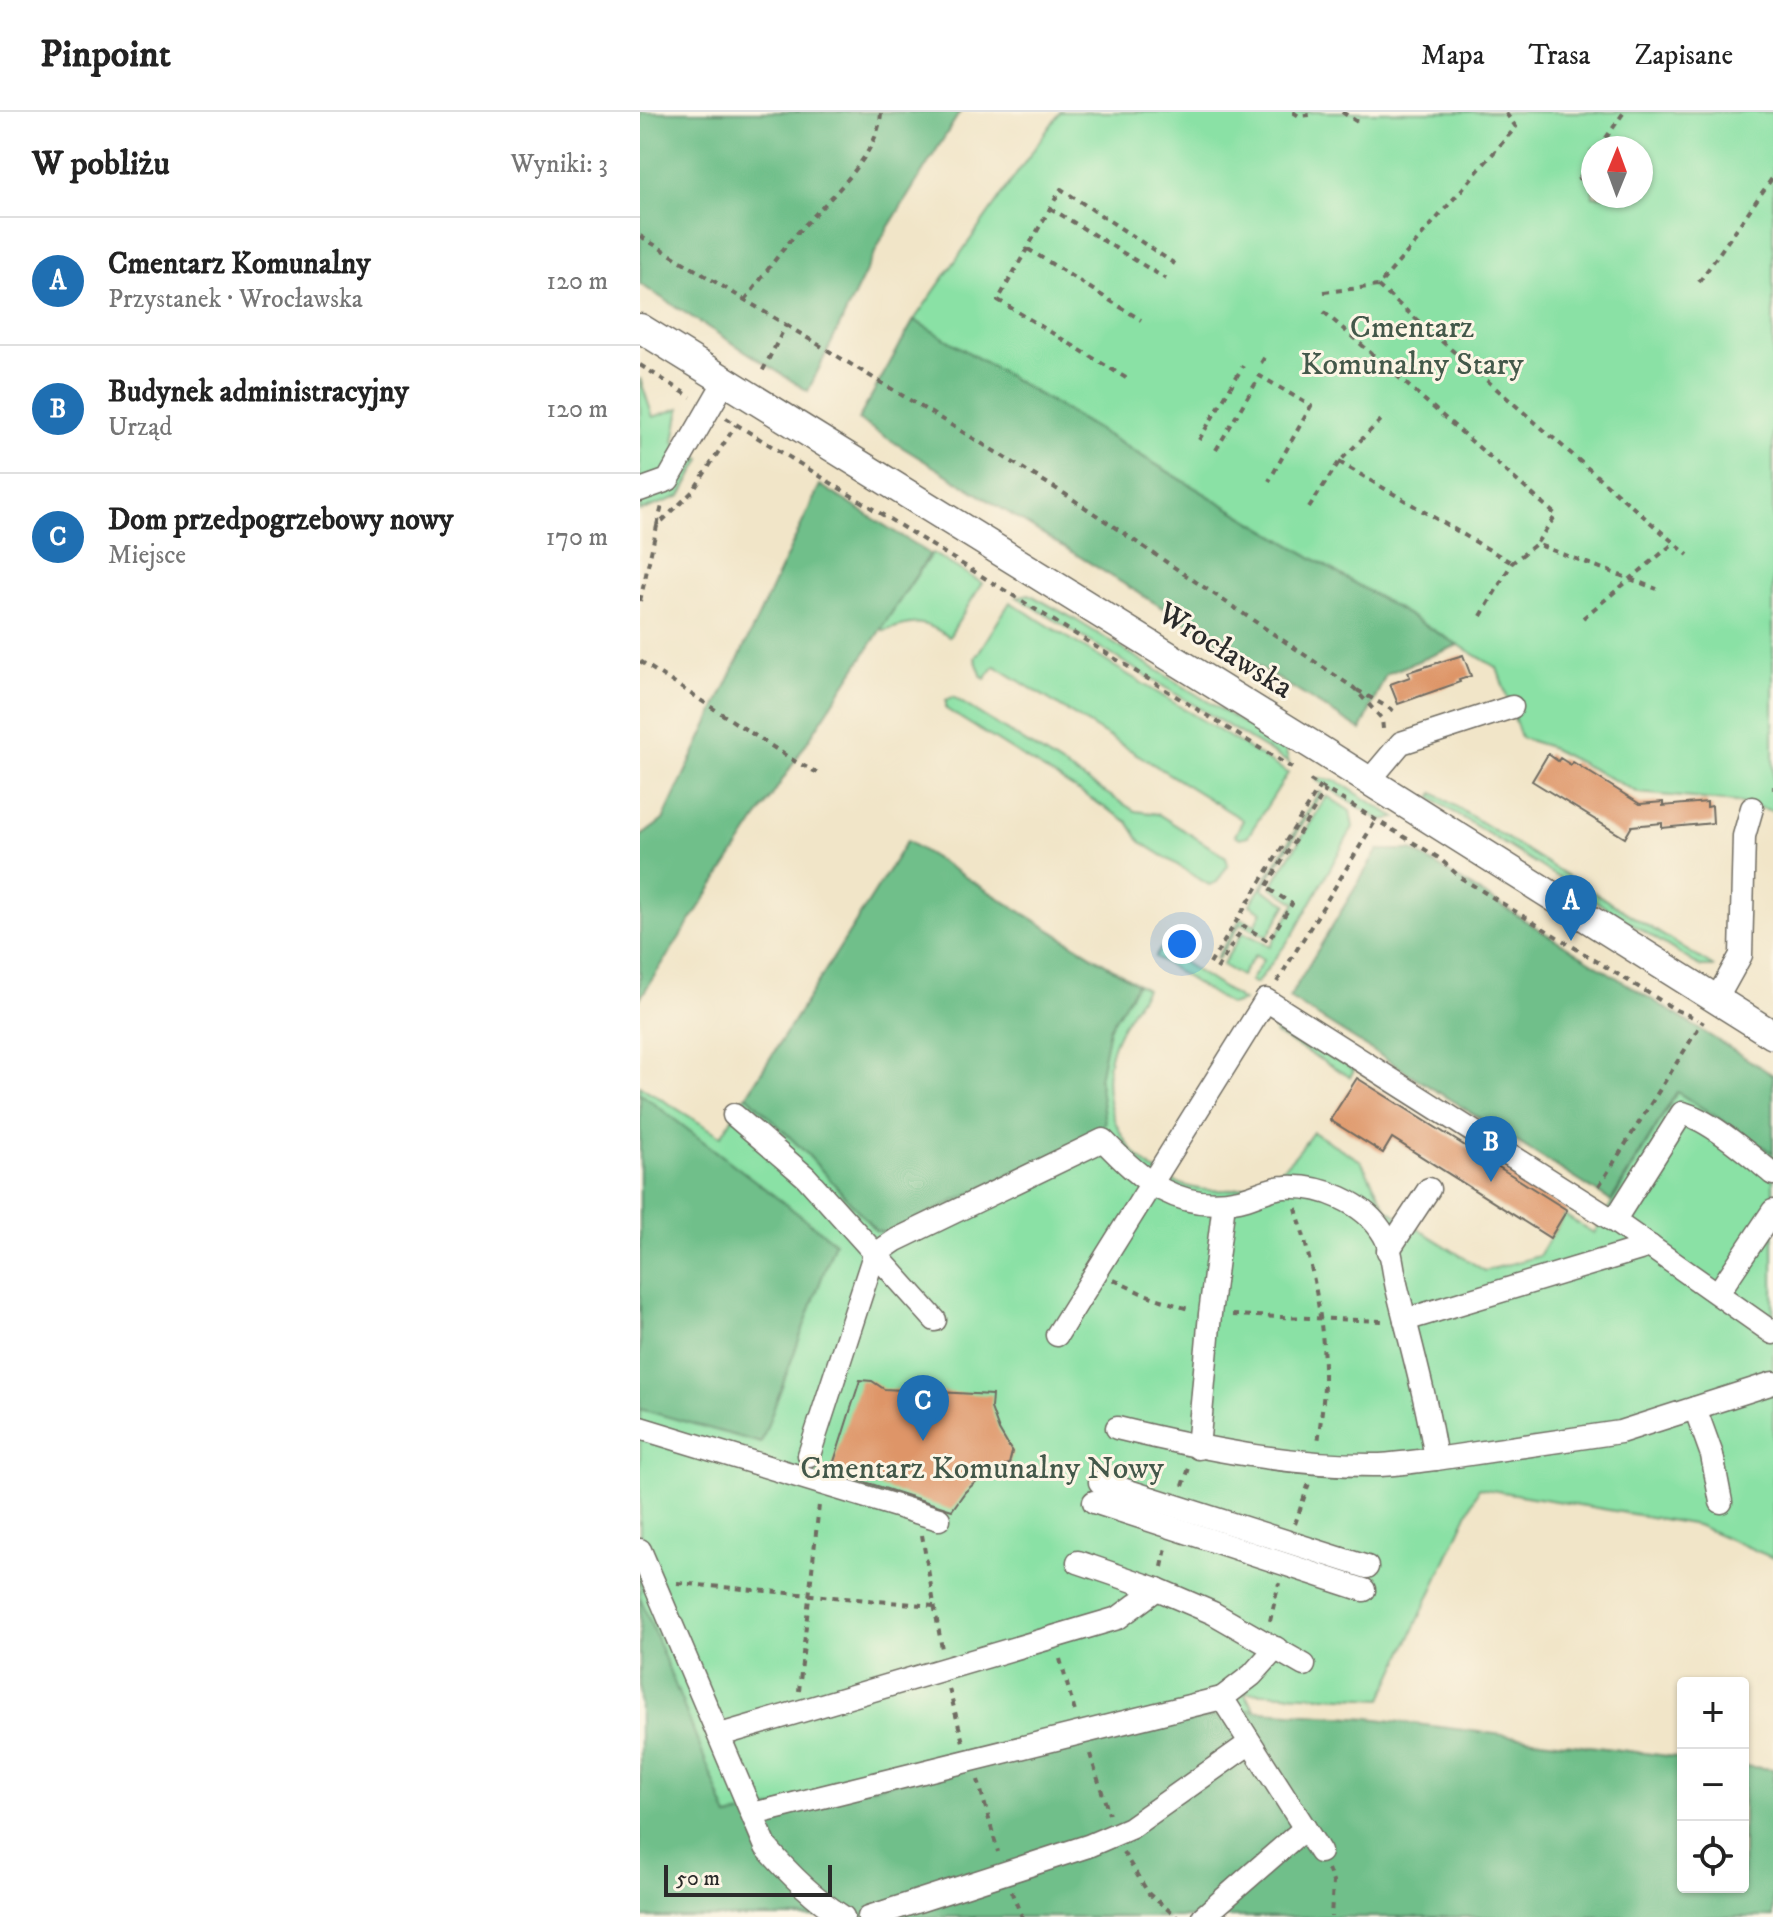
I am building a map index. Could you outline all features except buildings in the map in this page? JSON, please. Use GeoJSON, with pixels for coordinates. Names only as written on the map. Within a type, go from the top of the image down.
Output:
{"type":"FeatureCollection","features":[{"type":"Feature","properties":{"kind":"main road","name":"Wrocławska"},"geometry":{"type":"LineString","coordinates":[[640,328],[1369,781],[1711,1016],[1773,1035]]}},
{"type":"Feature","properties":{"kind":"street"},"geometry":{"type":"LineString","coordinates":[[640,490],[668,480],[725,381]]}},
{"type":"Feature","properties":{"kind":"street"},"geometry":{"type":"LineString","coordinates":[[1369,781],[1401,743],[1512,707]]}},
{"type":"Feature","properties":{"kind":"street"},"geometry":{"type":"LineString","coordinates":[[1711,1016],[1741,955],[1744,836],[1752,808]]}},
{"type":"Feature","properties":{"kind":"street"},"geometry":{"type":"LineString","coordinates":[[1057,1335],[1097,1272],[1162,1183],[1266,1000],[1650,1246],[1773,1333]]}},
{"type":"Feature","properties":{"kind":"street"},"geometry":{"type":"LineString","coordinates":[[1601,1214],[1682,1113],[1737,1145],[1773,1174]]}},
{"type":"Feature","properties":{"kind":"street"},"geometry":{"type":"LineString","coordinates":[[734,1115],[806,1177],[935,1320]]}},
{"type":"Feature","properties":{"kind":"street"},"geometry":{"type":"LineString","coordinates":[[809,1455],[874,1255],[896,1240],[1103,1140],[1127,1165],[1208,1205],[1288,1187],[1322,1190],[1360,1209],[1385,1236],[1436,1459]]}},
{"type":"Feature","properties":{"kind":"street"},"geometry":{"type":"LineString","coordinates":[[1388,1251],[1429,1189]]}},
{"type":"Feature","properties":{"kind":"street"},"geometry":{"type":"LineString","coordinates":[[1198,1448],[1224,1203]]}},
{"type":"Feature","properties":{"kind":"street"},"geometry":{"type":"LineString","coordinates":[[1718,1293],[1773,1211]]}},
{"type":"Feature","properties":{"kind":"street"},"geometry":{"type":"LineString","coordinates":[[1405,1320],[1650,1246]]}},
{"type":"Feature","properties":{"kind":"street"},"geometry":{"type":"LineString","coordinates":[[1117,1428],[1198,1448],[1261,1459],[1383,1465],[1620,1432],[1773,1383]]}},
{"type":"Feature","properties":{"kind":"street"},"geometry":{"type":"LineString","coordinates":[[1695,1408],[1712,1455],[1721,1502]]}},
{"type":"Feature","properties":{"kind":"street"},"geometry":{"type":"LineString","coordinates":[[640,1428],[929,1516]]}},
{"type":"Feature","properties":{"kind":"street"},"geometry":{"type":"LineString","coordinates":[[1097,1492],[1366,1578]]}},
{"type":"Feature","properties":{"kind":"street"},"geometry":{"type":"LineString","coordinates":[[640,1550],[766,1847],[816,1900],[843,1917]]}},
{"type":"Feature","properties":{"kind":"street"},"geometry":{"type":"LineString","coordinates":[[1078,1562],[1157,1589],[1213,1613],[1304,1665]]}},
{"type":"Feature","properties":{"kind":"street"},"geometry":{"type":"LineString","coordinates":[[720,1735],[797,1713],[948,1679],[1118,1618],[1157,1589]]}},
{"type":"Feature","properties":{"kind":"street"},"geometry":{"type":"LineString","coordinates":[[753,1814],[1222,1698],[1252,1675],[1270,1644]]}},
{"type":"Feature","properties":{"kind":"street"},"geometry":{"type":"LineString","coordinates":[[1222,1698],[1320,1852]]}},
{"type":"Feature","properties":{"kind":"street"},"geometry":{"type":"LineString","coordinates":[[869,1917],[1088,1846],[1130,1828],[1250,1743]]}},
{"type":"Feature","properties":{"kind":"street"},"geometry":{"type":"LineString","coordinates":[[1203,1917],[1305,1828]]}},
{"type":"Feature","properties":{"kind":"path"},"geometry":{"type":"LineString","coordinates":[[745,300],[787,245],[862,161],[881,123],[881,112]]}},
{"type":"Feature","properties":{"kind":"path"},"geometry":{"type":"LineString","coordinates":[[1293,112],[1299,116],[1312,112]]}},
{"type":"Feature","properties":{"kind":"path"},"geometry":{"type":"LineString","coordinates":[[1342,112],[1359,123]]}},
{"type":"Feature","properties":{"kind":"path"},"geometry":{"type":"LineString","coordinates":[[1324,292],[1378,286],[1516,127],[1505,112]]}},
{"type":"Feature","properties":{"kind":"path"},"geometry":{"type":"LineString","coordinates":[[1607,136],[1624,112]]}},
{"type":"Feature","properties":{"kind":"path"},"geometry":{"type":"LineString","coordinates":[[1578,180],[1581,175]]}},
{"type":"Feature","properties":{"kind":"path"},"geometry":{"type":"LineString","coordinates":[[1699,282],[1773,177]]}},
{"type":"Feature","properties":{"kind":"path"},"geometry":{"type":"LineString","coordinates":[[1126,378],[998,300],[1061,189],[1175,264]]}},
{"type":"Feature","properties":{"kind":"path"},"geometry":{"type":"LineString","coordinates":[[1050,208],[1166,279]]}},
{"type":"Feature","properties":{"kind":"path"},"geometry":{"type":"LineString","coordinates":[[640,236],[1065,494],[1354,688],[1396,712]]}},
{"type":"Feature","properties":{"kind":"path"},"geometry":{"type":"LineString","coordinates":[[1027,249],[1141,320]]}},
{"type":"Feature","properties":{"kind":"path"},"geometry":{"type":"LineString","coordinates":[[1378,286],[1688,555]]}},
{"type":"Feature","properties":{"kind":"path"},"geometry":{"type":"LineString","coordinates":[[1324,312],[1556,515],[1536,544],[1512,563],[1481,616]]}},
{"type":"Feature","properties":{"kind":"path"},"geometry":{"type":"LineString","coordinates":[[750,396],[786,325]]}},
{"type":"Feature","properties":{"kind":"path"},"geometry":{"type":"LineString","coordinates":[[1261,363],[1266,355]]}},
{"type":"Feature","properties":{"kind":"path"},"geometry":{"type":"LineString","coordinates":[[640,365],[1292,768]]}},
{"type":"Feature","properties":{"kind":"path"},"geometry":{"type":"LineString","coordinates":[[1199,440],[1243,366]]}},
{"type":"Feature","properties":{"kind":"path"},"geometry":{"type":"LineString","coordinates":[[1216,450],[1260,376],[1311,406],[1269,481]]}},
{"type":"Feature","properties":{"kind":"path"},"geometry":{"type":"LineString","coordinates":[[1309,508],[1339,462],[1382,419]]}},
{"type":"Feature","properties":{"kind":"path"},"geometry":{"type":"LineString","coordinates":[[640,601],[657,526],[693,491],[736,424]]}},
{"type":"Feature","properties":{"kind":"path"},"geometry":{"type":"LineString","coordinates":[[1339,462],[1512,563]]}},
{"type":"Feature","properties":{"kind":"path"},"geometry":{"type":"LineString","coordinates":[[1583,618],[1674,543]]}},
{"type":"Feature","properties":{"kind":"path"},"geometry":{"type":"LineString","coordinates":[[1536,544],[1657,589]]}},
{"type":"Feature","properties":{"kind":"path"},"geometry":{"type":"LineString","coordinates":[[640,661],[796,762],[822,775]]}},
{"type":"Feature","properties":{"kind":"path"},"geometry":{"type":"LineString","coordinates":[[1354,688],[1382,719],[1387,758]]}},
{"type":"Feature","properties":{"kind":"path"},"geometry":{"type":"LineString","coordinates":[[1310,780],[1439,858],[1461,878],[1676,1010],[1711,1016],[1601,1214]]}},
{"type":"Feature","properties":{"kind":"path"},"geometry":{"type":"LineString","coordinates":[[1210,964],[1320,786]]}},
{"type":"Feature","properties":{"kind":"path"},"geometry":{"type":"LineString","coordinates":[[1217,969],[1244,926],[1268,941],[1292,904],[1266,887],[1326,790]]}},
{"type":"Feature","properties":{"kind":"path"},"geometry":{"type":"LineString","coordinates":[[1266,1000],[1376,820]]}},
{"type":"Feature","properties":{"kind":"path"},"geometry":{"type":"LineString","coordinates":[[1270,1644],[1287,1553],[1315,1462],[1324,1382],[1322,1318],[1314,1271],[1288,1187]]}},
{"type":"Feature","properties":{"kind":"path"},"geometry":{"type":"LineString","coordinates":[[1097,1272],[1179,1308],[1210,1314],[1405,1320]]}},
{"type":"Feature","properties":{"kind":"path"},"geometry":{"type":"LineString","coordinates":[[797,1713],[822,1483]]}},
{"type":"Feature","properties":{"kind":"path"},"geometry":{"type":"LineString","coordinates":[[929,1516],[934,1606],[963,1745]]}},
{"type":"Feature","properties":{"kind":"path"},"geometry":{"type":"LineString","coordinates":[[654,1581],[934,1606]]}},
{"type":"Feature","properties":{"kind":"path"},"geometry":{"type":"LineString","coordinates":[[1060,1657],[1076,1716]]}},
{"type":"Feature","properties":{"kind":"path"},"geometry":{"type":"LineString","coordinates":[[1090,1755],[1114,1835]]}},
{"type":"Feature","properties":{"kind":"path"},"geometry":{"type":"LineString","coordinates":[[980,1786],[1004,1873]]}},
{"type":"Feature","properties":{"kind":"path"},"geometry":{"type":"LineString","coordinates":[[1320,1852],[1333,1882],[1331,1917]]}},
{"type":"Feature","properties":{"kind":"path"},"geometry":{"type":"LineString","coordinates":[[1130,1866],[1149,1894],[1177,1917]]}},
{"type":"Feature","properties":{"kind":"path"},"geometry":{"type":"LineString","coordinates":[[1016,1905],[1022,1917]]}},
{"type":"Feature","properties":{"kind":"green space"},"geometry":{"type":"Polygon","coordinates":[[[640,112],[960,112],[883,236],[808,391],[640,284],[640,112]]]}},
{"type":"Feature","properties":{"kind":"green space","name":"Cmentarz Komunalny Stary"},"geometry":{"type":"Polygon","coordinates":[[[1060,112],[1773,112],[1773,811],[1736,802],[1639,793],[1547,746],[1521,738],[1497,668],[914,320],[1060,112]]]}},
{"type":"Feature","properties":{"kind":"green space"},"geometry":{"type":"Polygon","coordinates":[[[914,320],[1458,645],[1386,674],[1361,730],[858,420],[914,320]]]}},
{"type":"Feature","properties":{"kind":"green space"},"geometry":{"type":"Polygon","coordinates":[[[640,378],[653,417],[680,408],[674,442],[701,459],[681,496],[640,511],[640,378]]]}},
{"type":"Feature","properties":{"kind":"green space"},"geometry":{"type":"Polygon","coordinates":[[[820,485],[930,554],[640,998],[640,837],[663,820],[820,485]]]}},
{"type":"Feature","properties":{"kind":"green space"},"geometry":{"type":"Polygon","coordinates":[[[932,553],[982,583],[949,637],[932,627],[918,624],[884,631],[881,628],[932,553]]]}},
{"type":"Feature","properties":{"kind":"green space"},"geometry":{"type":"Polygon","coordinates":[[[1029,594],[1285,749],[1289,763],[1017,597],[1029,594]]]}},
{"type":"Feature","properties":{"kind":"green space"},"geometry":{"type":"Polygon","coordinates":[[[1010,602],[1288,773],[1248,836],[1240,838],[1235,835],[1243,820],[995,666],[985,679],[982,677],[975,658],[1010,602]]]}},
{"type":"Feature","properties":{"kind":"green space"},"geometry":{"type":"Polygon","coordinates":[[[953,697],[1135,811],[1158,814],[1226,857],[1228,865],[1217,882],[1209,885],[1141,842],[1128,822],[946,709],[946,700],[953,697]]]}},
{"type":"Feature","properties":{"kind":"green space"},"geometry":{"type":"Polygon","coordinates":[[[1316,780],[1337,781],[1396,818],[1380,820],[1316,780]]]}},
{"type":"Feature","properties":{"kind":"green space"},"geometry":{"type":"Polygon","coordinates":[[[1319,792],[1322,793],[1262,889],[1287,904],[1267,937],[1241,923],[1216,958],[1241,918],[1255,925],[1262,912],[1250,905],[1319,792]]]}},
{"type":"Feature","properties":{"kind":"green space"},"geometry":{"type":"Polygon","coordinates":[[[1434,793],[1714,967],[1701,967],[1431,798],[1434,793]]]}},
{"type":"Feature","properties":{"kind":"green space"},"geometry":{"type":"Polygon","coordinates":[[[1327,796],[1350,811],[1353,827],[1294,933],[1256,984],[1250,981],[1263,960],[1255,955],[1241,976],[1222,965],[1243,932],[1270,946],[1296,903],[1271,887],[1327,796]]]}},
{"type":"Feature","properties":{"kind":"green space","name":"Cmentarz Komunalny Nowy"},"geometry":{"type":"Polygon","coordinates":[[[907,841],[1146,989],[1114,1044],[1108,1088],[1115,1120],[1131,1148],[1153,1170],[1181,1184],[1212,1190],[1244,1187],[1282,1168],[1313,1132],[1361,1161],[1387,1209],[1485,1271],[1539,1256],[1564,1215],[1594,1233],[1677,1092],[1773,1152],[1773,1558],[1697,1525],[1479,1488],[1382,1699],[1244,1692],[1333,1838],[823,1917],[640,1797],[640,1086],[721,1136],[907,841]]]}},
{"type":"Feature","properties":{"kind":"green space"},"geometry":{"type":"Polygon","coordinates":[[[907,841],[1137,984],[1109,1029],[1099,1079],[1105,1123],[1092,1136],[888,1233],[876,1231],[808,1155],[747,1095],[907,841]]]}},
{"type":"Feature","properties":{"kind":"green space"},"geometry":{"type":"Polygon","coordinates":[[[1378,850],[1412,850],[1773,1075],[1773,1153],[1677,1092],[1611,1201],[1289,998],[1378,850]]]}},
{"type":"Feature","properties":{"kind":"green space"},"geometry":{"type":"Polygon","coordinates":[[[1161,948],[1244,1001],[1230,1005],[1155,957],[1161,948]]]}},
{"type":"Feature","properties":{"kind":"green space"},"geometry":{"type":"Polygon","coordinates":[[[1272,1018],[1354,1070],[1350,1077],[1276,1034],[1272,1018]]]}},
{"type":"Feature","properties":{"kind":"green space"},"geometry":{"type":"Polygon","coordinates":[[[640,1093],[835,1242],[761,1443],[640,1409],[640,1093]]]}},
{"type":"Feature","properties":{"kind":"green space"},"geometry":{"type":"Polygon","coordinates":[[[640,1597],[728,1817],[1245,1710],[1369,1718],[1677,1757],[1677,1893],[1749,1893],[1749,1767],[1773,1769],[1773,1917],[640,1917],[640,1597]]]}},
{"type":"Feature","properties":{"kind":"place","name":"Cmentarz Komunalny"},"geometry":{"type":"Point","coordinates":[1571,941]}},
{"type":"Feature","properties":{"kind":"place","name":"Budynek administracyjny"},"geometry":{"type":"Point","coordinates":[1491,1182]}},
{"type":"Feature","properties":{"kind":"place","name":"Dom przedpogrzebowy nowy"},"geometry":{"type":"Point","coordinates":[923,1441]}}]}
